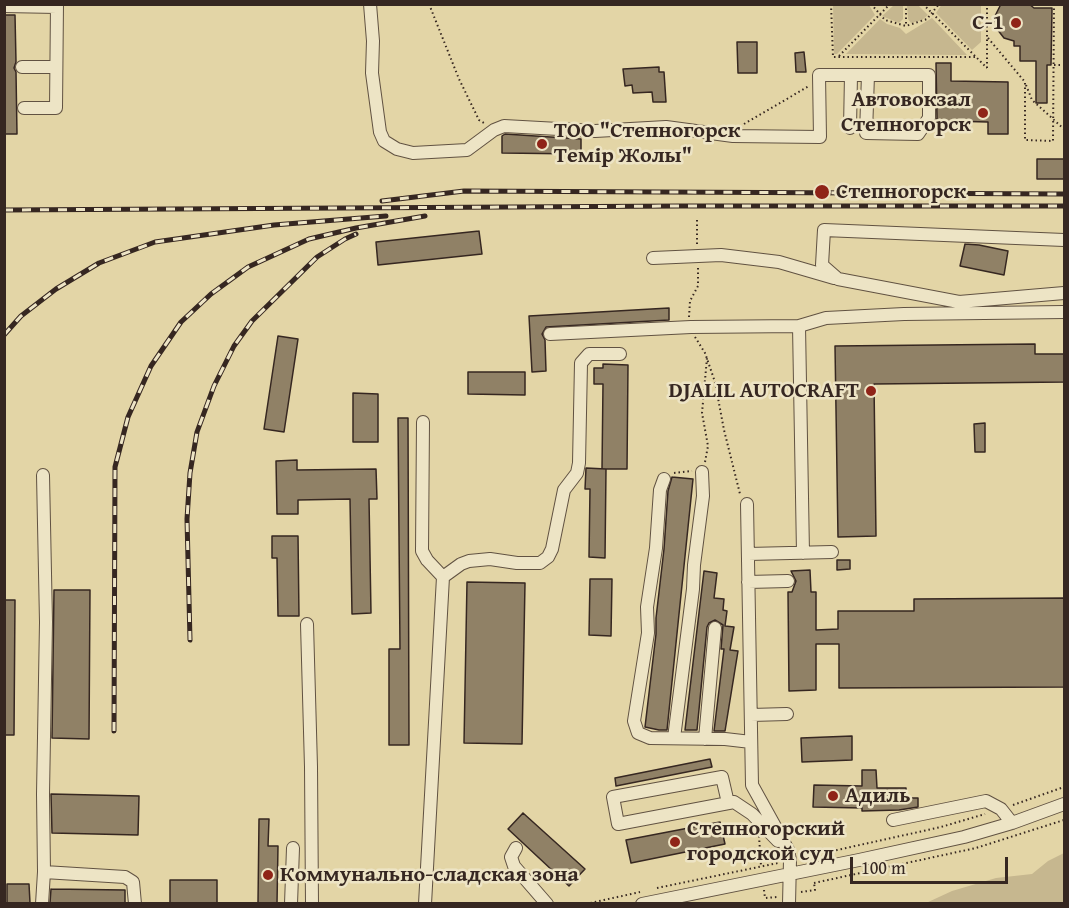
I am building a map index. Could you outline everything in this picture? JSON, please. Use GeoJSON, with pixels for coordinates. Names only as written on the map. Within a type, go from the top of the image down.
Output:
{"type":"FeatureCollection","features":[{"type":"Feature","properties":{"kind":"street"},"geometry":{"type":"LineString","coordinates":[[370,4],[373,41],[372,73],[380,132],[384,141],[397,149],[413,153],[467,150],[494,130],[504,126],[596,130],[666,127],[734,136],[820,137],[819,75],[851,75],[867,75],[929,75],[929,118],[918,134],[866,133],[867,75]]}},
{"type":"Feature","properties":{"kind":"street"},"geometry":{"type":"LineString","coordinates":[[4,6],[57,6],[56,108],[24,108]]}},
{"type":"Feature","properties":{"kind":"street"},"geometry":{"type":"LineString","coordinates":[[22,66],[56,67]]}},
{"type":"Feature","properties":{"kind":"street"},"geometry":{"type":"LineString","coordinates":[[850,128],[851,75]]}},
{"type":"Feature","properties":{"kind":"street"},"geometry":{"type":"LineString","coordinates":[[838,279],[822,265],[825,230],[1065,240]]}},
{"type":"Feature","properties":{"kind":"street"},"geometry":{"type":"LineString","coordinates":[[653,258],[721,255],[779,262],[838,279],[959,302],[1065,293]]}},
{"type":"Feature","properties":{"kind":"street"},"geometry":{"type":"LineString","coordinates":[[550,334],[691,327],[799,326],[826,318],[859,316],[1065,312]]}},
{"type":"Feature","properties":{"kind":"street"},"geometry":{"type":"LineString","coordinates":[[799,326],[803,553]]}},
{"type":"Feature","properties":{"kind":"street"},"geometry":{"type":"LineString","coordinates":[[443,577],[469,561],[490,559],[517,563],[540,563],[548,556],[552,549],[564,490],[577,473],[581,363],[590,354],[620,354]]}},
{"type":"Feature","properties":{"kind":"street"},"geometry":{"type":"LineString","coordinates":[[423,422],[422,551],[443,577],[425,903]]}},
{"type":"Feature","properties":{"kind":"street"},"geometry":{"type":"LineString","coordinates":[[674,738],[703,496],[702,472]]}},
{"type":"Feature","properties":{"kind":"street"},"geometry":{"type":"LineString","coordinates":[[42,903],[46,622],[43,475]]}},
{"type":"Feature","properties":{"kind":"street"},"geometry":{"type":"LineString","coordinates":[[664,479],[660,490],[656,548],[647,607],[648,633],[634,721],[638,733],[650,738],[751,742]]}},
{"type":"Feature","properties":{"kind":"street"},"geometry":{"type":"LineString","coordinates":[[747,504],[752,785],[789,855],[789,903]]}},
{"type":"Feature","properties":{"kind":"street"},"geometry":{"type":"LineString","coordinates":[[748,554],[832,552]]}},
{"type":"Feature","properties":{"kind":"street"},"geometry":{"type":"LineString","coordinates":[[748,582],[788,581]]}},
{"type":"Feature","properties":{"kind":"street"},"geometry":{"type":"LineString","coordinates":[[307,624],[312,903]]}},
{"type":"Feature","properties":{"kind":"street"},"geometry":{"type":"LineString","coordinates":[[705,739],[715,628]]}},
{"type":"Feature","properties":{"kind":"street"},"geometry":{"type":"LineString","coordinates":[[751,715],[788,714]]}},
{"type":"Feature","properties":{"kind":"street"},"geometry":{"type":"LineString","coordinates":[[728,803],[722,777],[613,797],[618,824],[734,802],[752,814],[789,855]]}},
{"type":"Feature","properties":{"kind":"street"},"geometry":{"type":"LineString","coordinates":[[893,820],[986,801],[1001,809],[1012,823]]}},
{"type":"Feature","properties":{"kind":"street"},"geometry":{"type":"LineString","coordinates":[[643,897],[789,874],[964,837],[1065,804]]}},
{"type":"Feature","properties":{"kind":"street"},"geometry":{"type":"LineString","coordinates":[[291,903],[293,848]]}},
{"type":"Feature","properties":{"kind":"street"},"geometry":{"type":"LineString","coordinates":[[516,848],[511,857],[514,866],[547,903]]}},
{"type":"Feature","properties":{"kind":"street"},"geometry":{"type":"LineString","coordinates":[[44,872],[125,878],[133,882],[135,903]]}},
{"type":"Feature","properties":{"kind":"path"},"geometry":{"type":"LineString","coordinates":[[429,4],[459,79],[479,120]]}},
{"type":"Feature","properties":{"kind":"path"},"geometry":{"type":"LineString","coordinates":[[831,4],[833,57],[976,57]]}},
{"type":"Feature","properties":{"kind":"path"},"geometry":{"type":"LineString","coordinates":[[871,4],[879,16],[891,24],[906,26],[920,23],[932,14],[939,4]]}},
{"type":"Feature","properties":{"kind":"path"},"geometry":{"type":"LineString","coordinates":[[839,57],[890,4]]}},
{"type":"Feature","properties":{"kind":"path"},"geometry":{"type":"LineString","coordinates":[[906,4],[906,26]]}},
{"type":"Feature","properties":{"kind":"path"},"geometry":{"type":"LineString","coordinates":[[922,4],[987,68],[987,4]]}},
{"type":"Feature","properties":{"kind":"path"},"geometry":{"type":"LineString","coordinates":[[1025,82],[1025,140],[1053,141],[1054,4]]}},
{"type":"Feature","properties":{"kind":"path"},"geometry":{"type":"LineString","coordinates":[[988,38],[1025,82],[1032,100],[1065,129]]}},
{"type":"Feature","properties":{"kind":"path"},"geometry":{"type":"LineString","coordinates":[[1054,65],[1065,65]]}},
{"type":"Feature","properties":{"kind":"path"},"geometry":{"type":"LineString","coordinates":[[741,125],[809,87],[819,75]]}},
{"type":"Feature","properties":{"kind":"path"},"geometry":{"type":"LineString","coordinates":[[697,220],[698,286],[690,301],[691,327],[707,357],[715,382],[735,479],[747,504]]}},
{"type":"Feature","properties":{"kind":"path"},"geometry":{"type":"LineString","coordinates":[[664,479],[680,471],[702,472],[708,446],[702,413],[707,357]]}},
{"type":"Feature","properties":{"kind":"path"},"geometry":{"type":"LineString","coordinates":[[653,889],[789,855],[931,830],[1065,787]]}},
{"type":"Feature","properties":{"kind":"path"},"geometry":{"type":"LineString","coordinates":[[814,883],[976,848],[1065,820]]}},
{"type":"Feature","properties":{"kind":"path"},"geometry":{"type":"LineString","coordinates":[[586,903],[643,897]]}},
{"type":"Feature","properties":{"kind":"shaded area"},"geometry":{"type":"Polygon","coordinates":[[[942,4],[981,5],[981,42],[972,50],[936,13],[942,4]]]}},
{"type":"Feature","properties":{"kind":"shaded area"},"geometry":{"type":"Polygon","coordinates":[[[833,5],[869,5],[875,15],[837,54],[834,54],[833,5]]]}},
{"type":"Feature","properties":{"kind":"shaded area"},"geometry":{"type":"Polygon","coordinates":[[[894,5],[903,5],[903,19],[899,23],[882,16],[894,5]]]}},
{"type":"Feature","properties":{"kind":"shaded area"},"geometry":{"type":"Polygon","coordinates":[[[907,5],[918,5],[928,15],[922,20],[911,23],[908,19],[907,5]]]}},
{"type":"Feature","properties":{"kind":"shaded area"},"geometry":{"type":"Polygon","coordinates":[[[932,18],[967,55],[846,54],[880,19],[900,28],[906,34],[932,18]]]}},
{"type":"Feature","properties":{"kind":"shaded area"},"geometry":{"type":"Polygon","coordinates":[[[1064,853],[1064,903],[926,903],[952,891],[996,878],[1032,874],[1048,861],[1064,853]]]}},
{"type":"Feature","properties":{"kind":"building"},"geometry":{"type":"Polygon","coordinates":[[[1001,4],[1029,4],[1034,8],[1052,8],[1051,65],[1047,65],[1047,103],[1036,103],[1036,61],[1020,61],[1020,46],[1014,46],[1014,41],[1004,38],[997,29],[994,18],[1001,4]]]}},
{"type":"Feature","properties":{"kind":"building"},"geometry":{"type":"Polygon","coordinates":[[[4,15],[15,15],[16,62],[14,68],[16,72],[17,134],[4,134],[4,15]]]}},
{"type":"Feature","properties":{"kind":"building"},"geometry":{"type":"Polygon","coordinates":[[[737,42],[757,42],[757,73],[738,73],[737,42]]]}},
{"type":"Feature","properties":{"kind":"building"},"geometry":{"type":"Polygon","coordinates":[[[804,52],[806,72],[796,72],[795,53],[804,52]]]}},
{"type":"Feature","properties":{"kind":"building"},"geometry":{"type":"Polygon","coordinates":[[[936,63],[951,63],[951,81],[1008,82],[1008,134],[988,134],[988,122],[950,121],[950,127],[935,127],[937,118],[936,63]]]}},
{"type":"Feature","properties":{"kind":"building"},"geometry":{"type":"Polygon","coordinates":[[[659,67],[659,72],[664,72],[666,102],[653,102],[652,92],[633,93],[632,85],[625,86],[623,69],[659,67]]]}},
{"type":"Feature","properties":{"kind":"building","name":"ТОО \"Степногорск Темiр Жолы\""},"geometry":{"type":"Polygon","coordinates":[[[505,134],[581,139],[581,154],[502,153],[502,136],[505,134]]]}},
{"type":"Feature","properties":{"kind":"building"},"geometry":{"type":"Polygon","coordinates":[[[1037,159],[1065,159],[1065,179],[1037,179],[1037,159]]]}},
{"type":"Feature","properties":{"kind":"building"},"geometry":{"type":"Polygon","coordinates":[[[479,231],[482,254],[378,265],[376,242],[479,231]]]}},
{"type":"Feature","properties":{"kind":"building"},"geometry":{"type":"Polygon","coordinates":[[[965,244],[1008,251],[1004,275],[960,266],[965,244]]]}},
{"type":"Feature","properties":{"kind":"building"},"geometry":{"type":"Polygon","coordinates":[[[669,308],[669,320],[546,327],[542,334],[545,340],[546,371],[532,372],[529,316],[669,308]]]}},
{"type":"Feature","properties":{"kind":"building"},"geometry":{"type":"Polygon","coordinates":[[[278,336],[298,339],[284,432],[264,429],[278,336]]]}},
{"type":"Feature","properties":{"kind":"building"},"geometry":{"type":"Polygon","coordinates":[[[1035,344],[1035,354],[1065,354],[1065,382],[874,384],[876,536],[838,537],[835,346],[1035,344]]]}},
{"type":"Feature","properties":{"kind":"building"},"geometry":{"type":"Polygon","coordinates":[[[603,364],[628,365],[627,469],[602,469],[603,384],[594,384],[594,368],[603,368],[603,364]]]}},
{"type":"Feature","properties":{"kind":"building"},"geometry":{"type":"Polygon","coordinates":[[[468,372],[525,372],[525,395],[468,394],[468,372]]]}},
{"type":"Feature","properties":{"kind":"building"},"geometry":{"type":"Polygon","coordinates":[[[353,393],[378,394],[378,442],[353,442],[353,393]]]}},
{"type":"Feature","properties":{"kind":"building"},"geometry":{"type":"Polygon","coordinates":[[[398,418],[408,418],[409,745],[389,745],[389,649],[400,649],[398,418]]]}},
{"type":"Feature","properties":{"kind":"building"},"geometry":{"type":"Polygon","coordinates":[[[985,423],[985,452],[975,452],[974,424],[985,423]]]}},
{"type":"Feature","properties":{"kind":"building"},"geometry":{"type":"Polygon","coordinates":[[[297,460],[297,470],[376,469],[377,499],[369,499],[371,613],[352,614],[350,499],[298,500],[298,514],[277,514],[276,461],[297,460]]]}},
{"type":"Feature","properties":{"kind":"building"},"geometry":{"type":"Polygon","coordinates":[[[586,468],[606,469],[605,558],[589,557],[590,489],[585,489],[586,468]]]}},
{"type":"Feature","properties":{"kind":"building"},"geometry":{"type":"Polygon","coordinates":[[[672,477],[693,479],[667,730],[659,730],[645,727],[656,634],[668,491],[672,477]]]}},
{"type":"Feature","properties":{"kind":"building"},"geometry":{"type":"Polygon","coordinates":[[[272,536],[298,536],[299,616],[278,616],[277,558],[272,558],[272,536]]]}},
{"type":"Feature","properties":{"kind":"building"},"geometry":{"type":"Polygon","coordinates":[[[837,560],[850,560],[850,569],[837,570],[837,560]]]}},
{"type":"Feature","properties":{"kind":"building"},"geometry":{"type":"Polygon","coordinates":[[[810,570],[811,592],[816,592],[816,630],[838,629],[838,611],[914,611],[914,599],[1065,598],[1065,687],[839,688],[839,644],[816,644],[816,690],[789,691],[788,592],[792,592],[796,581],[791,571],[810,570]]]}},
{"type":"Feature","properties":{"kind":"building"},"geometry":{"type":"Polygon","coordinates":[[[704,571],[717,573],[714,598],[724,599],[723,610],[727,611],[725,626],[734,627],[730,650],[738,651],[725,731],[714,731],[724,649],[721,649],[723,625],[715,620],[707,627],[697,730],[685,730],[704,571]]]}},
{"type":"Feature","properties":{"kind":"building"},"geometry":{"type":"Polygon","coordinates":[[[590,579],[612,579],[611,636],[589,635],[590,579]]]}},
{"type":"Feature","properties":{"kind":"building"},"geometry":{"type":"Polygon","coordinates":[[[467,582],[525,583],[522,744],[464,743],[467,582]]]}},
{"type":"Feature","properties":{"kind":"building"},"geometry":{"type":"Polygon","coordinates":[[[54,590],[90,590],[89,739],[52,738],[54,590]]]}},
{"type":"Feature","properties":{"kind":"building"},"geometry":{"type":"Polygon","coordinates":[[[4,600],[15,600],[14,735],[4,735],[4,600]]]}},
{"type":"Feature","properties":{"kind":"building"},"geometry":{"type":"Polygon","coordinates":[[[852,736],[852,760],[802,762],[801,738],[852,736]]]}},
{"type":"Feature","properties":{"kind":"building"},"geometry":{"type":"Polygon","coordinates":[[[710,759],[712,767],[616,786],[615,778],[710,759]]]}},
{"type":"Feature","properties":{"kind":"building"},"geometry":{"type":"Polygon","coordinates":[[[862,770],[876,770],[877,788],[906,788],[906,798],[918,798],[918,807],[862,811],[862,808],[813,807],[814,785],[862,786],[862,770]]]}},
{"type":"Feature","properties":{"kind":"building"},"geometry":{"type":"Polygon","coordinates":[[[51,794],[139,796],[138,835],[52,833],[51,794]]]}},
{"type":"Feature","properties":{"kind":"building"},"geometry":{"type":"Polygon","coordinates":[[[523,813],[585,869],[569,886],[508,829],[523,813]]]}},
{"type":"Feature","properties":{"kind":"building","name":"Коммунально-сладская зона"},"geometry":{"type":"Polygon","coordinates":[[[259,819],[269,819],[268,846],[278,846],[277,903],[258,903],[259,819]]]}},
{"type":"Feature","properties":{"kind":"building","name":"Степногорский городской суд"},"geometry":{"type":"Polygon","coordinates":[[[720,822],[725,844],[631,863],[626,840],[720,822]]]}},
{"type":"Feature","properties":{"kind":"building"},"geometry":{"type":"Polygon","coordinates":[[[170,880],[217,880],[217,903],[170,903],[170,880]]]}},
{"type":"Feature","properties":{"kind":"building"},"geometry":{"type":"Polygon","coordinates":[[[7,884],[29,884],[30,903],[7,903],[7,884]]]}},
{"type":"Feature","properties":{"kind":"building"},"geometry":{"type":"Polygon","coordinates":[[[51,889],[125,890],[125,903],[50,903],[51,889]]]}},
{"type":"Feature","properties":{"kind":"railway"},"geometry":{"type":"LineString","coordinates":[[382,201],[464,191],[1064,194]]}},
{"type":"Feature","properties":{"kind":"railway"},"geometry":{"type":"LineString","coordinates":[[4,210],[1064,206]]}},
{"type":"Feature","properties":{"kind":"railway"},"geometry":{"type":"LineString","coordinates":[[4,335],[21,316],[56,289],[99,263],[155,242],[274,225],[386,216]]}},
{"type":"Feature","properties":{"kind":"railway"},"geometry":{"type":"LineString","coordinates":[[114,731],[115,467],[128,417],[151,366],[181,322],[211,294],[248,267],[309,239],[425,216]]}},
{"type":"Feature","properties":{"kind":"railway"},"geometry":{"type":"LineString","coordinates":[[190,640],[187,519],[190,473],[197,432],[214,386],[234,346],[252,321],[317,257],[356,234]]}},
{"type":"Feature","properties":{"kind":"place","name":"C-1"},"geometry":{"type":"Point","coordinates":[1016,23]}},
{"type":"Feature","properties":{"kind":"place","name":"Автовокзал Степногорск"},"geometry":{"type":"Point","coordinates":[983,113]}},
{"type":"Feature","properties":{"kind":"place","name":"ТОО \"Степногорск Темiр Жолы\""},"geometry":{"type":"Point","coordinates":[542,144]}},
{"type":"Feature","properties":{"kind":"place","name":"Степногорск"},"geometry":{"type":"Point","coordinates":[822,192]}},
{"type":"Feature","properties":{"kind":"place","name":"DJALIL AUTOCRAFT"},"geometry":{"type":"Point","coordinates":[871,391]}},
{"type":"Feature","properties":{"kind":"place","name":"Адиль"},"geometry":{"type":"Point","coordinates":[833,796]}},
{"type":"Feature","properties":{"kind":"place","name":"Степногорский городской суд"},"geometry":{"type":"Point","coordinates":[675,842]}},
{"type":"Feature","properties":{"kind":"place","name":"Коммунально-сладская зона"},"geometry":{"type":"Point","coordinates":[268,875]}}]}
